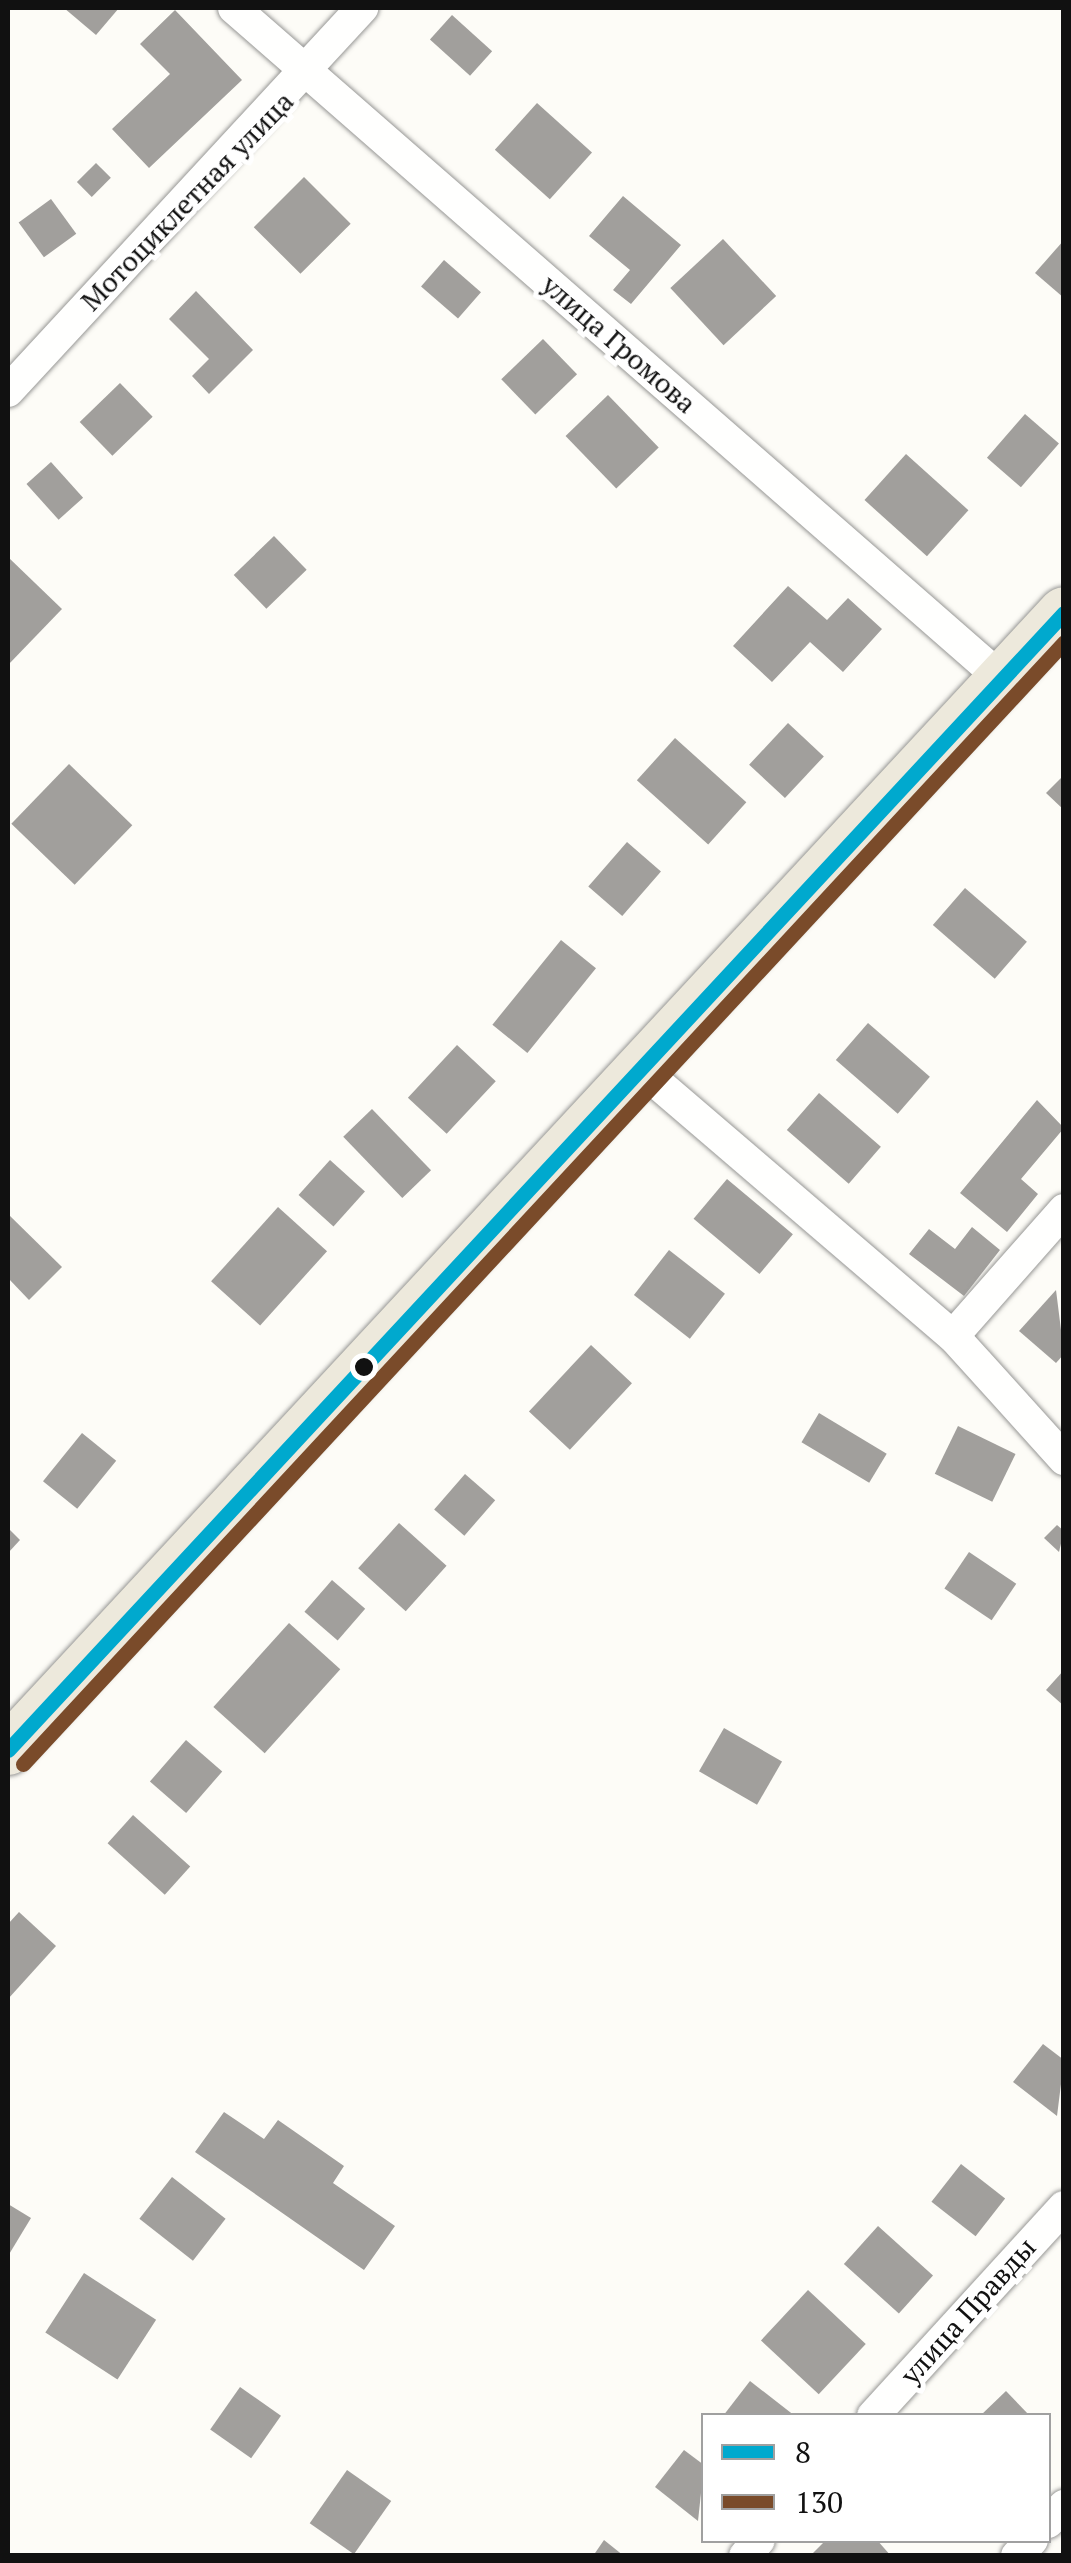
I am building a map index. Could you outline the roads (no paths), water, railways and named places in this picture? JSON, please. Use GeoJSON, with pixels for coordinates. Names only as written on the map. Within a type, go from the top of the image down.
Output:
{"type":"FeatureCollection","features":[{"type":"Feature","properties":{"kind":"main road"},"geometry":{"type":"LineString","coordinates":[[8,1750],[1064,612]]}},
{"type":"Feature","properties":{"kind":"street","name":"улица Громова"},"geometry":{"type":"LineString","coordinates":[[234,8],[1003,680]]}},
{"type":"Feature","properties":{"kind":"street","name":"Мотоциклетная улица"},"geometry":{"type":"LineString","coordinates":[[8,391],[310,73],[362,8]]}},
{"type":"Feature","properties":{"kind":"street"},"geometry":{"type":"LineString","coordinates":[[641,1069],[952,1336],[1064,1460]]}},
{"type":"Feature","properties":{"kind":"street"},"geometry":{"type":"LineString","coordinates":[[952,1336],[1064,1210]]}},
{"type":"Feature","properties":{"kind":"street","name":"улица Правды"},"geometry":{"type":"LineString","coordinates":[[876,2413],[1064,2208]]}}]}
